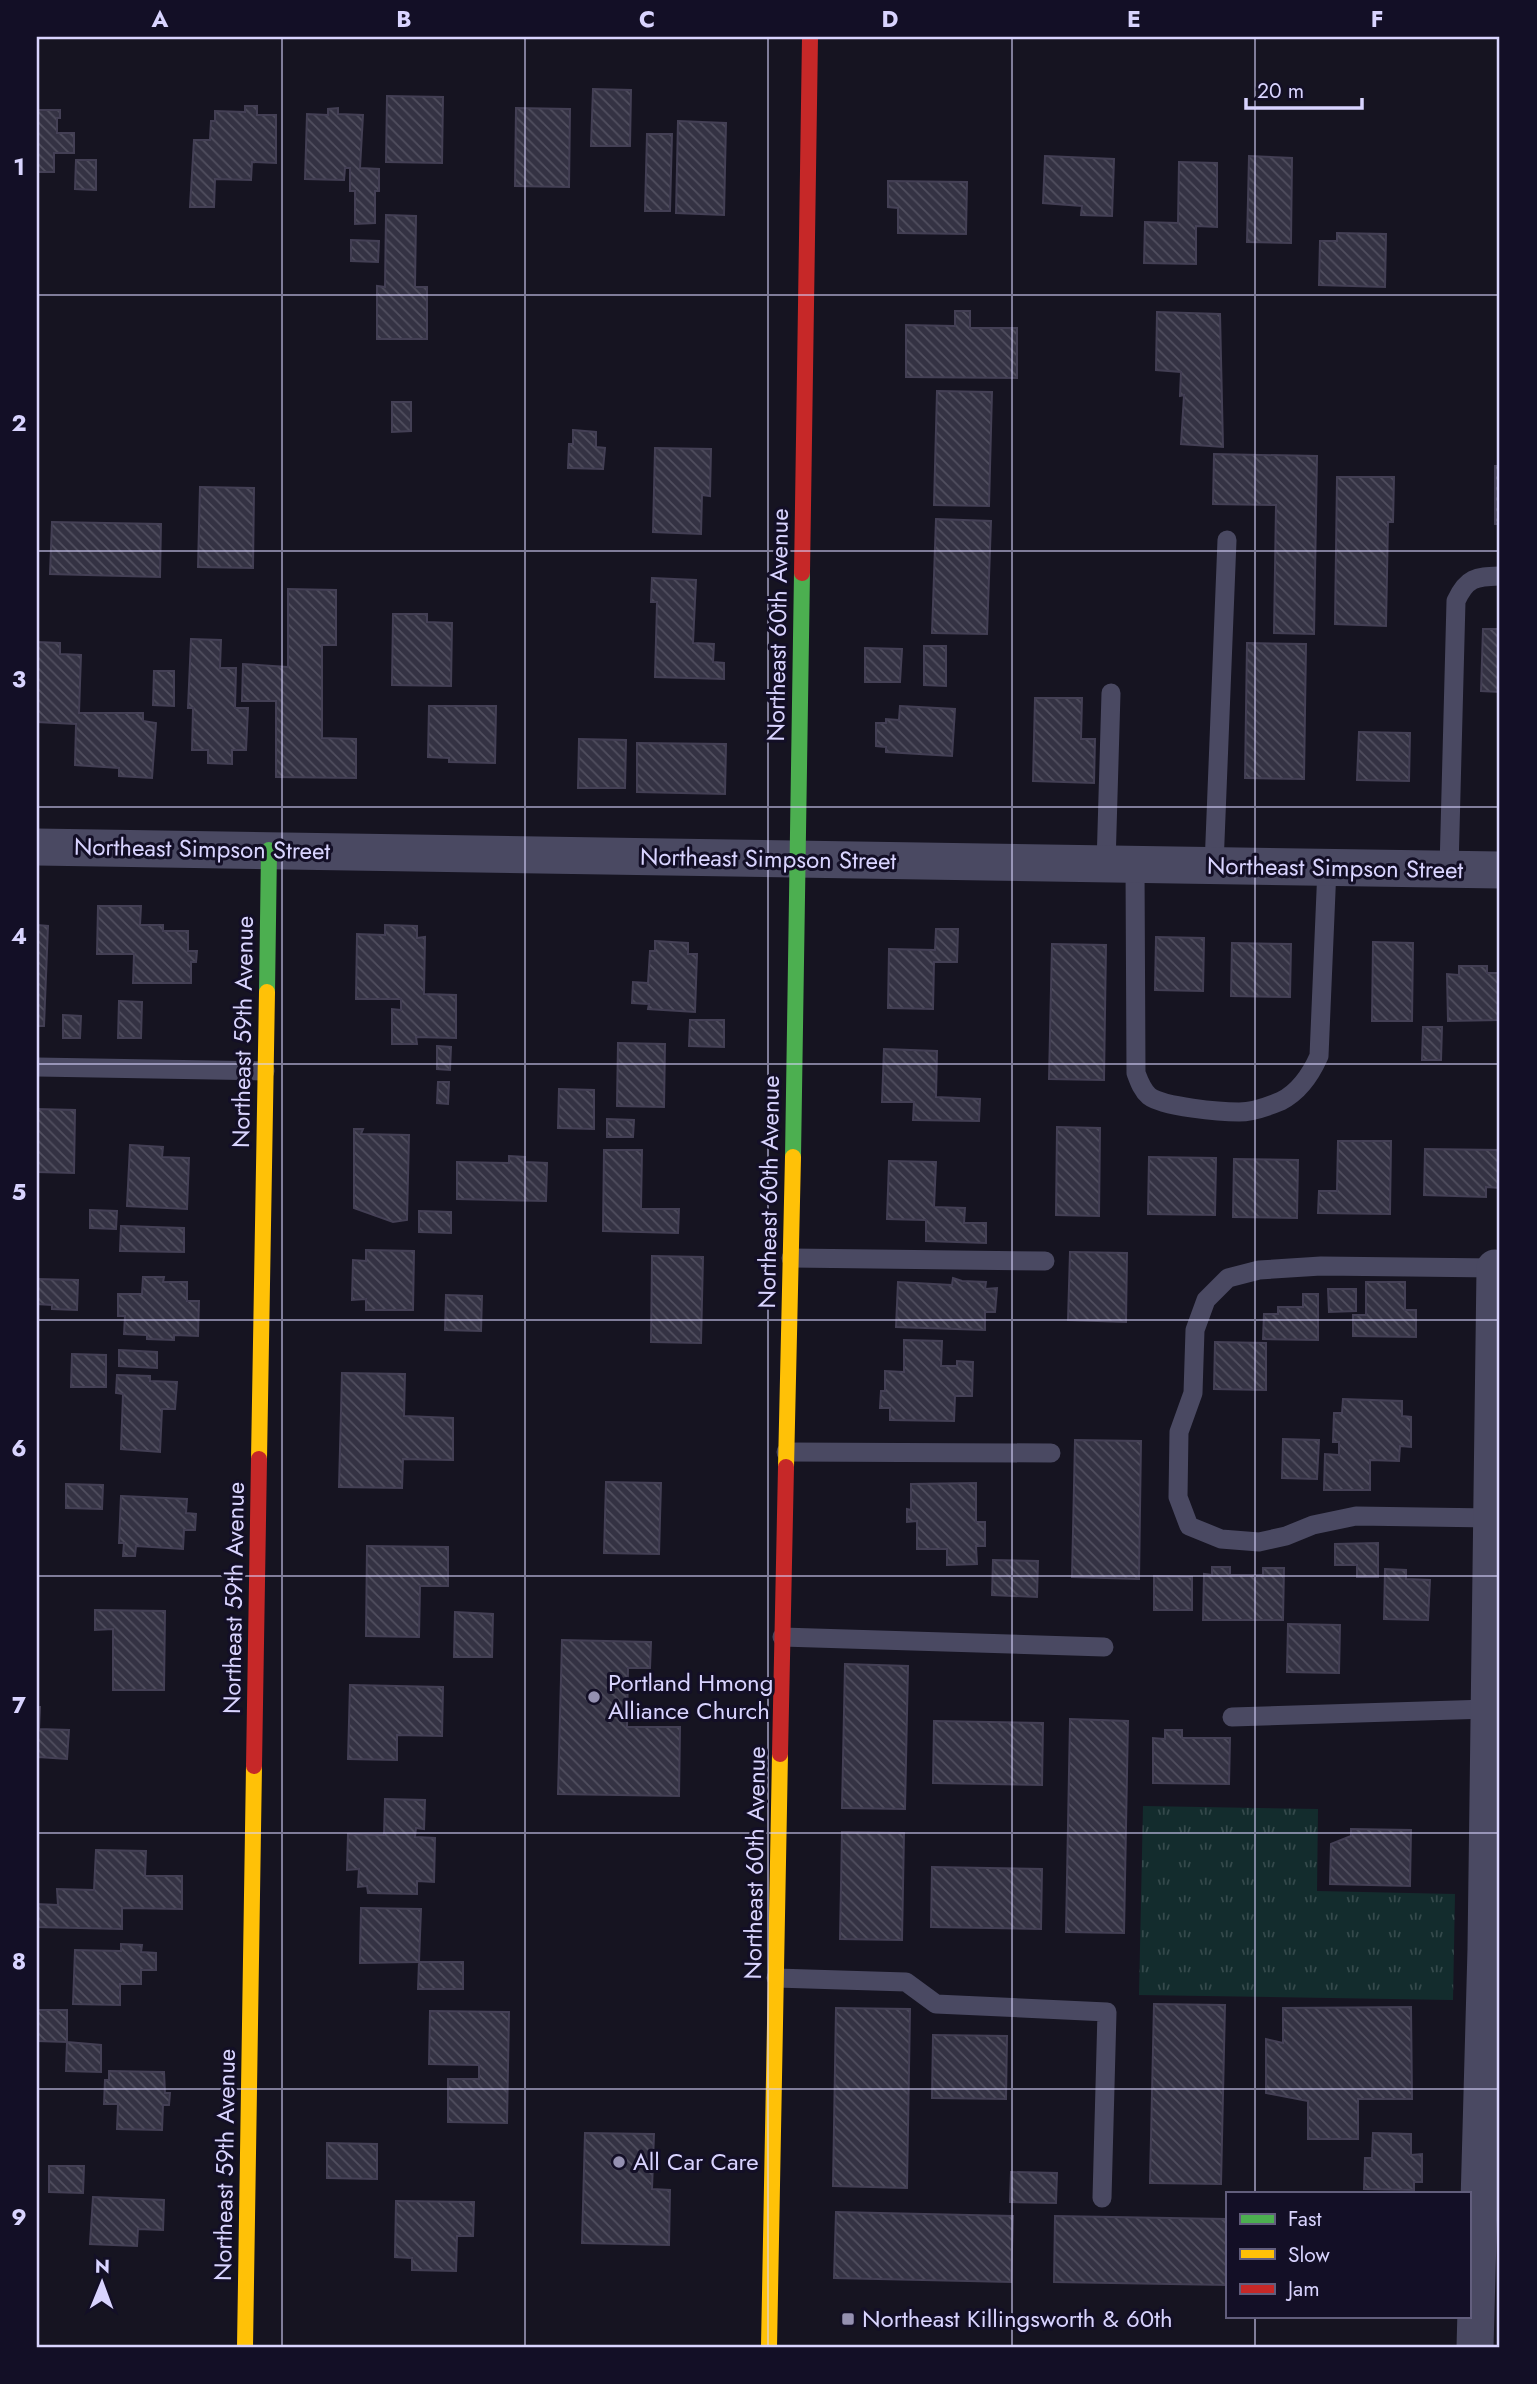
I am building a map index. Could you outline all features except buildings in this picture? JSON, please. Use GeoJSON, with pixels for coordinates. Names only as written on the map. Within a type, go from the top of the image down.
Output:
{"type":"FeatureCollection","features":[{"type":"Feature","properties":{"kind":"street","name":"Northeast 60th Avenue"},"geometry":{"type":"LineString","coordinates":[[769,2347],[791,1258],[810,37]]}},
{"type":"Feature","properties":{"kind":"street","name":"Northeast Simpson Street"},"geometry":{"type":"LineString","coordinates":[[37,847],[1500,870]]}},
{"type":"Feature","properties":{"kind":"street","name":"Northeast 59th Avenue"},"geometry":{"type":"LineString","coordinates":[[245,2347],[268,850]]}},
{"type":"Feature","properties":{"kind":"street"},"geometry":{"type":"LineString","coordinates":[[1475,2347],[1486,1949],[1495,1268]]}},
{"type":"Feature","properties":{"kind":"lane"},"geometry":{"type":"LineString","coordinates":[[1214,866],[1227,540]]}},
{"type":"Feature","properties":{"kind":"lane"},"geometry":{"type":"LineString","coordinates":[[1449,869],[1456,601],[1463,586],[1479,577],[1500,576]]}},
{"type":"Feature","properties":{"kind":"lane"},"geometry":{"type":"LineString","coordinates":[[1111,693],[1120,865],[1136,1073],[1142,1088],[1150,1097],[1182,1106],[1241,1112],[1283,1100],[1311,1073],[1318,1056],[1327,867]]}},
{"type":"Feature","properties":{"kind":"lane"},"geometry":{"type":"LineString","coordinates":[[37,1067],[265,1071]]}},
{"type":"Feature","properties":{"kind":"lane"},"geometry":{"type":"LineString","coordinates":[[791,1258],[1045,1261]]}},
{"type":"Feature","properties":{"kind":"lane"},"geometry":{"type":"LineString","coordinates":[[1491,1518],[1356,1516],[1312,1525],[1286,1536],[1259,1542],[1221,1539],[1189,1526],[1178,1497],[1179,1432],[1193,1394],[1195,1330],[1206,1300],[1228,1278],[1259,1270],[1321,1266],[1495,1268]]}},
{"type":"Feature","properties":{"kind":"lane"},"geometry":{"type":"LineString","coordinates":[[786,1452],[1051,1453]]}},
{"type":"Feature","properties":{"kind":"lane"},"geometry":{"type":"LineString","coordinates":[[782,1637],[1104,1647]]}},
{"type":"Feature","properties":{"kind":"lane"},"geometry":{"type":"LineString","coordinates":[[1232,1717],[1488,1709]]}},
{"type":"Feature","properties":{"kind":"lane"},"geometry":{"type":"LineString","coordinates":[[776,1978],[905,1982],[936,2004],[1107,2012],[1102,2197]]}},
{"type":"Feature","properties":{"kind":"green space"},"geometry":{"type":"Polygon","coordinates":[[[1143,1806],[1318,1809],[1317,1891],[1455,1894],[1453,2000],[1139,1995],[1143,1806]]]}},
{"type":"Feature","properties":{"kind":"traffic: fast"},"geometry":{"type":"LineString","coordinates":[[793,1157],[802,573]]}},
{"type":"Feature","properties":{"kind":"traffic: fast"},"geometry":{"type":"LineString","coordinates":[[267,992],[269,850]]}},
{"type":"Feature","properties":{"kind":"traffic: slow"},"geometry":{"type":"LineString","coordinates":[[259,1459],[267,992]]}},
{"type":"Feature","properties":{"kind":"traffic: slow"},"geometry":{"type":"LineString","coordinates":[[786,1467],[793,1157]]}},
{"type":"Feature","properties":{"kind":"traffic: slow"},"geometry":{"type":"LineString","coordinates":[[769,2347],[780,1754]]}},
{"type":"Feature","properties":{"kind":"traffic: slow"},"geometry":{"type":"LineString","coordinates":[[245,2347],[254,1766]]}},
{"type":"Feature","properties":{"kind":"traffic: jam"},"geometry":{"type":"LineString","coordinates":[[802,573],[810,37]]}},
{"type":"Feature","properties":{"kind":"traffic: jam"},"geometry":{"type":"LineString","coordinates":[[254,1766],[259,1459]]}},
{"type":"Feature","properties":{"kind":"traffic: jam"},"geometry":{"type":"LineString","coordinates":[[780,1754],[786,1467]]}},
{"type":"Feature","properties":{"kind":"place","name":"Portland Hmong Alliance Church"},"geometry":{"type":"Point","coordinates":[594,1697]}},
{"type":"Feature","properties":{"kind":"place","name":"All Car Care"},"geometry":{"type":"Point","coordinates":[619,2162]}},
{"type":"Feature","properties":{"kind":"place","name":"Northeast Killingsworth & 60th"},"geometry":{"type":"Point","coordinates":[848,2319]}}]}
